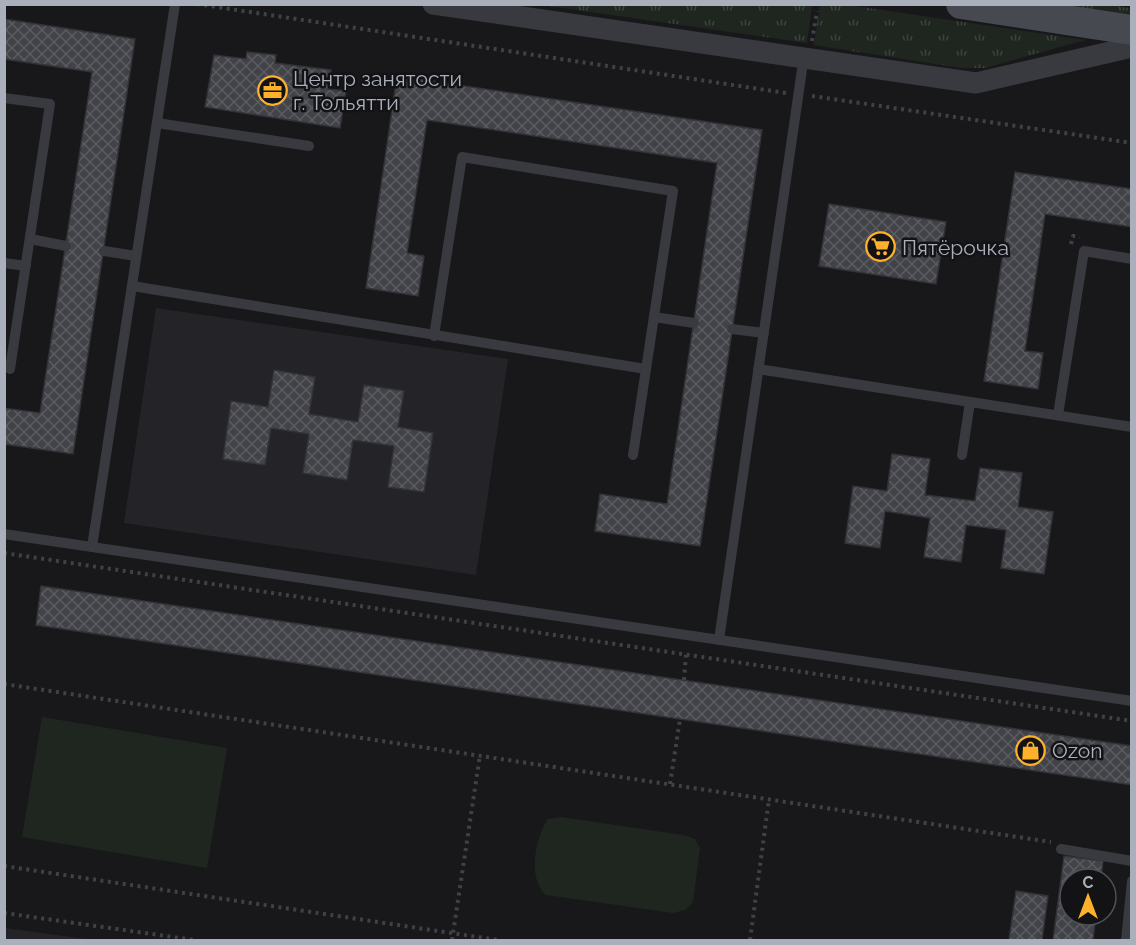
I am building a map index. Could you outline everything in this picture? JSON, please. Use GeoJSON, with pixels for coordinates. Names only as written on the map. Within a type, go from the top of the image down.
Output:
{"type":"FeatureCollection","features":[{"type":"Feature","properties":{"kind":"main road"},"geometry":{"type":"LineString","coordinates":[[962,4],[1131,30]]}},
{"type":"Feature","properties":{"kind":"street"},"geometry":{"type":"LineString","coordinates":[[433,4],[976,82],[1131,46]]}},
{"type":"Feature","properties":{"kind":"lane"},"geometry":{"type":"LineString","coordinates":[[92,547],[175,4]]}},
{"type":"Feature","properties":{"kind":"lane"},"geometry":{"type":"LineString","coordinates":[[719,640],[804,56]]}},
{"type":"Feature","properties":{"kind":"lane"},"geometry":{"type":"LineString","coordinates":[[4,98],[50,104],[10,369]]}},
{"type":"Feature","properties":{"kind":"lane"},"geometry":{"type":"LineString","coordinates":[[157,123],[309,146]]}},
{"type":"Feature","properties":{"kind":"lane"},"geometry":{"type":"LineString","coordinates":[[434,336],[462,157],[673,191],[633,455]]}},
{"type":"Feature","properties":{"kind":"lane"},"geometry":{"type":"LineString","coordinates":[[30,239],[66,246]]}},
{"type":"Feature","properties":{"kind":"lane"},"geometry":{"type":"LineString","coordinates":[[104,251],[136,256]]}},
{"type":"Feature","properties":{"kind":"lane"},"geometry":{"type":"LineString","coordinates":[[1058,415],[1084,251],[1131,258]]}},
{"type":"Feature","properties":{"kind":"lane"},"geometry":{"type":"LineString","coordinates":[[4,263],[26,266]]}},
{"type":"Feature","properties":{"kind":"lane"},"geometry":{"type":"LineString","coordinates":[[132,286],[646,369]]}},
{"type":"Feature","properties":{"kind":"lane"},"geometry":{"type":"LineString","coordinates":[[654,317],[694,323]]}},
{"type":"Feature","properties":{"kind":"lane"},"geometry":{"type":"LineString","coordinates":[[732,328],[764,333]]}},
{"type":"Feature","properties":{"kind":"lane"},"geometry":{"type":"LineString","coordinates":[[758,369],[1131,427]]}},
{"type":"Feature","properties":{"kind":"lane"},"geometry":{"type":"LineString","coordinates":[[962,455],[970,402]]}},
{"type":"Feature","properties":{"kind":"lane"},"geometry":{"type":"LineString","coordinates":[[4,534],[1131,701]]}},
{"type":"Feature","properties":{"kind":"lane"},"geometry":{"type":"LineString","coordinates":[[1062,846],[1131,861]]}},
{"type":"Feature","properties":{"kind":"lane"},"geometry":{"type":"LineString","coordinates":[[1126,940],[1131,881]]}},
{"type":"Feature","properties":{"kind":"path"},"geometry":{"type":"LineString","coordinates":[[197,4],[1131,143]]}},
{"type":"Feature","properties":{"kind":"path"},"geometry":{"type":"LineString","coordinates":[[4,553],[1131,721]]}},
{"type":"Feature","properties":{"kind":"path"},"geometry":{"type":"LineString","coordinates":[[684,680],[686,655]]}},
{"type":"Feature","properties":{"kind":"path"},"geometry":{"type":"LineString","coordinates":[[4,684],[769,799],[1062,846]]}},
{"type":"Feature","properties":{"kind":"path"},"geometry":{"type":"LineString","coordinates":[[670,784],[680,719]]}},
{"type":"Feature","properties":{"kind":"path"},"geometry":{"type":"LineString","coordinates":[[452,940],[480,756]]}},
{"type":"Feature","properties":{"kind":"path"},"geometry":{"type":"LineString","coordinates":[[750,940],[769,799]]}},
{"type":"Feature","properties":{"kind":"path"},"geometry":{"type":"LineString","coordinates":[[4,866],[498,940]]}},
{"type":"Feature","properties":{"kind":"path"},"geometry":{"type":"LineString","coordinates":[[4,913],[194,940]]}},
{"type":"Feature","properties":{"kind":"shaded area"},"geometry":{"type":"Polygon","coordinates":[[[156,308],[508,359],[476,575],[124,523],[156,308]]]}},
{"type":"Feature","properties":{"kind":"shaded area"},"geometry":{"type":"Polygon","coordinates":[[[5,928],[93,940],[5,940],[5,928]]]}},
{"type":"Feature","properties":{"kind":"green space"},"geometry":{"type":"Polygon","coordinates":[[[820,4],[848,5],[1085,40],[985,68],[961,68],[814,45],[820,4]]]}},
{"type":"Feature","properties":{"kind":"green space"},"geometry":{"type":"Polygon","coordinates":[[[541,5],[812,5],[807,43],[541,5]]]}},
{"type":"Feature","properties":{"kind":"green space"},"geometry":{"type":"Polygon","coordinates":[[[1031,5],[1107,5],[1131,8],[1131,19],[1031,5]]]}},
{"type":"Feature","properties":{"kind":"green space"},"geometry":{"type":"Polygon","coordinates":[[[42,717],[227,748],[207,868],[22,837],[42,717]]]}},
{"type":"Feature","properties":{"kind":"green space"},"geometry":{"type":"Polygon","coordinates":[[[561,817],[683,835],[695,839],[700,848],[693,902],[685,910],[673,913],[546,895],[536,879],[537,847],[548,819],[561,817]]]}},
{"type":"Feature","properties":{"kind":"building"},"geometry":{"type":"Polygon","coordinates":[[[4,19],[135,39],[73,454],[4,444],[4,408],[40,413],[92,72],[4,59],[4,19]]]}},
{"type":"Feature","properties":{"kind":"building","name":"Центр занятости г. Тольятти"},"geometry":{"type":"Polygon","coordinates":[[[247,52],[276,55],[275,63],[331,70],[328,89],[346,91],[340,128],[205,107],[214,55],[246,59],[247,52]]]}},
{"type":"Feature","properties":{"kind":"building"},"geometry":{"type":"Polygon","coordinates":[[[397,76],[762,130],[700,546],[595,531],[600,494],[667,504],[717,163],[427,120],[407,253],[424,256],[418,296],[366,288],[397,76]]]}},
{"type":"Feature","properties":{"kind":"building"},"geometry":{"type":"Polygon","coordinates":[[[1015,172],[1132,189],[1132,227],[1045,214],[1025,351],[1043,353],[1038,389],[984,381],[1015,172]]]}},
{"type":"Feature","properties":{"kind":"building"},"geometry":{"type":"Polygon","coordinates":[[[829,204],[946,222],[936,284],[819,266],[829,204]]]}},
{"type":"Feature","properties":{"kind":"building"},"geometry":{"type":"Polygon","coordinates":[[[274,370],[315,377],[309,414],[358,422],[364,385],[404,391],[398,427],[433,433],[424,492],[388,487],[394,446],[353,440],[347,480],[303,473],[309,434],[271,428],[265,465],[223,459],[231,401],[268,407],[274,370]]]}},
{"type":"Feature","properties":{"kind":"building"},"geometry":{"type":"Polygon","coordinates":[[[892,454],[930,459],[925,495],[975,501],[980,468],[1022,473],[1018,507],[1053,512],[1044,574],[1001,568],[1006,530],[966,525],[961,562],[924,557],[930,518],[885,511],[880,548],[845,543],[853,486],[887,491],[892,454]]]}},
{"type":"Feature","properties":{"kind":"building"},"geometry":{"type":"Polygon","coordinates":[[[41,586],[1132,746],[1132,785],[36,625],[41,586]]]}},
{"type":"Feature","properties":{"kind":"building"},"geometry":{"type":"Polygon","coordinates":[[[1064,856],[1103,861],[1102,867],[1063,867],[1064,856]]]}},
{"type":"Feature","properties":{"kind":"building"},"geometry":{"type":"Polygon","coordinates":[[[1016,891],[1048,896],[1042,940],[1009,940],[1016,891]]]}},
{"type":"Feature","properties":{"kind":"building"},"geometry":{"type":"Polygon","coordinates":[[[1058,902],[1058,927],[1095,927],[1093,940],[1053,940],[1058,902]]]}},
{"type":"Feature","properties":{"kind":"place","name":"Центр занятости г. Тольятти"},"geometry":{"type":"Point","coordinates":[272,90]}},
{"type":"Feature","properties":{"kind":"place","name":"Пятёрочка"},"geometry":{"type":"Point","coordinates":[881,247]}},
{"type":"Feature","properties":{"kind":"place","name":"Ozon"},"geometry":{"type":"Point","coordinates":[1031,750]}}]}
